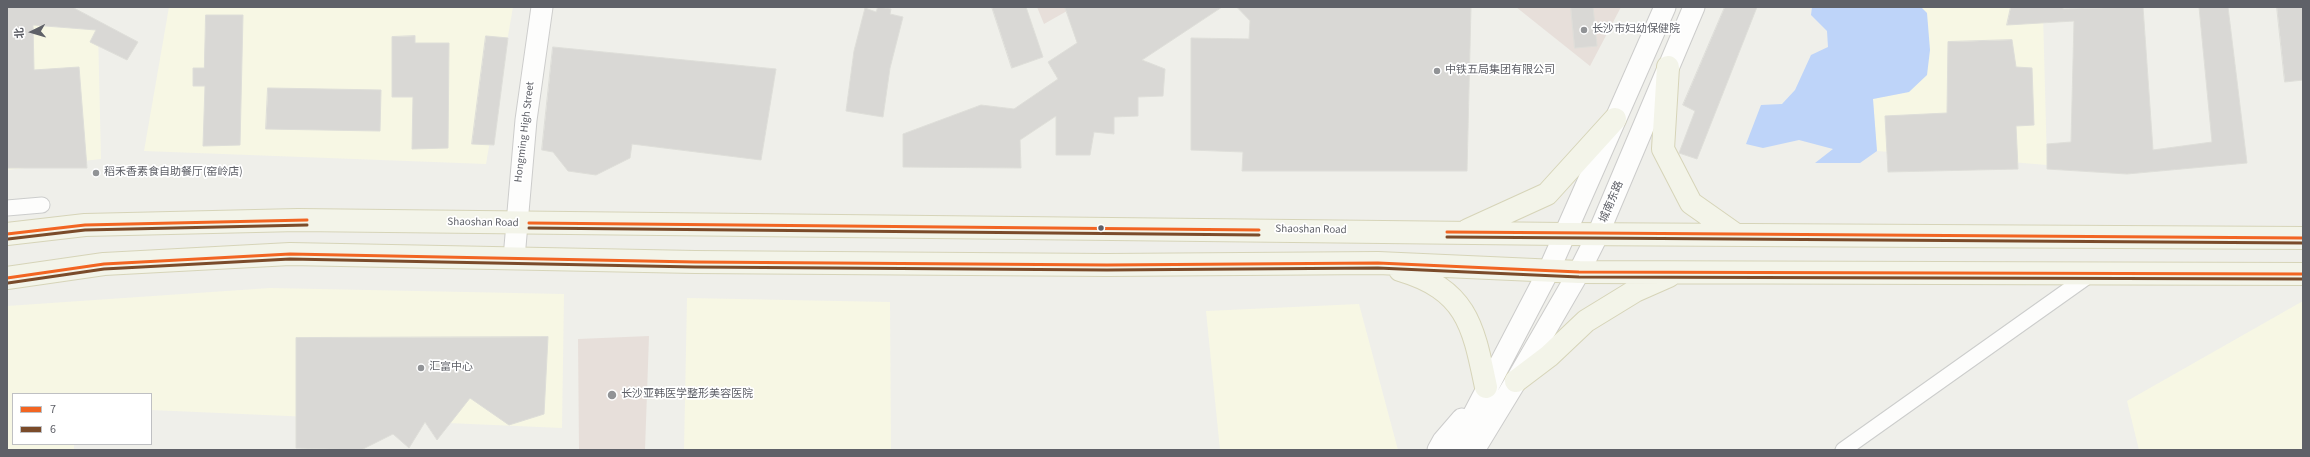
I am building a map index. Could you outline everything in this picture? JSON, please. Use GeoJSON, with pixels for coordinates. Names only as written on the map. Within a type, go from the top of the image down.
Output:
{"type":"FeatureCollection","features":[{"type":"Feature","properties":{"kind":"main road","name":"Hongming High Street"},"geometry":{"type":"LineString","coordinates":[[514,258],[526,120],[542,7]]}},
{"type":"Feature","properties":{"kind":"main road"},"geometry":{"type":"LineString","coordinates":[[1455,450],[1548,270],[1665,7]]}},
{"type":"Feature","properties":{"kind":"main road","name":"城南东路"},"geometry":{"type":"LineString","coordinates":[[1474,450],[1512,389],[1579,272],[1598,234],[1694,7]]}},
{"type":"Feature","properties":{"kind":"main road"},"geometry":{"type":"LineString","coordinates":[[1668,67],[1663,149],[1691,203],[1734,234]]}},
{"type":"Feature","properties":{"kind":"main road"},"geometry":{"type":"LineString","coordinates":[[1462,232],[1547,194],[1615,119]]}},
{"type":"Feature","properties":{"kind":"main road","name":"Shaoshan Road"},"geometry":{"type":"LineString","coordinates":[[7,234],[85,225],[298,220],[1564,234],[2303,238]]}},
{"type":"Feature","properties":{"kind":"main road"},"geometry":{"type":"LineString","coordinates":[[7,278],[104,264],[290,254],[695,262],[1099,265],[1378,263],[1579,272],[2303,274]]}},
{"type":"Feature","properties":{"kind":"main road"},"geometry":{"type":"LineString","coordinates":[[1378,263],[1418,275],[1448,294],[1460,306],[1470,322],[1476,340],[1485,390],[1443,441],[1438,450]]}},
{"type":"Feature","properties":{"kind":"main road"},"geometry":{"type":"LineString","coordinates":[[1488,450],[1512,389],[1586,321],[1664,277],[1681,272]]}},
{"type":"Feature","properties":{"kind":"street"},"geometry":{"type":"LineString","coordinates":[[7,208],[42,205]]}},
{"type":"Feature","properties":{"kind":"street"},"geometry":{"type":"LineString","coordinates":[[1843,450],[2091,274]]}},
{"type":"Feature","properties":{"kind":"shaded area"},"geometry":{"type":"Polygon","coordinates":[[[169,7],[513,7],[486,164],[144,151],[169,7]]]}},
{"type":"Feature","properties":{"kind":"shaded area"},"geometry":{"type":"Polygon","coordinates":[[[1037,7],[1074,7],[1044,24],[1037,7]]]}},
{"type":"Feature","properties":{"kind":"shaded area"},"geometry":{"type":"Polygon","coordinates":[[[1516,7],[1621,7],[1590,66],[1516,7]]]}},
{"type":"Feature","properties":{"kind":"shaded area"},"geometry":{"type":"Polygon","coordinates":[[[1921,7],[2036,7],[2043,13],[2047,165],[1877,151],[1873,99],[1909,92],[1927,13],[1921,7]]]}},
{"type":"Feature","properties":{"kind":"shaded area"},"geometry":{"type":"Polygon","coordinates":[[[7,23],[98,30],[101,159],[7,170],[7,23]]]}},
{"type":"Feature","properties":{"kind":"shaded area"},"geometry":{"type":"Polygon","coordinates":[[[270,288],[564,294],[562,428],[152,410],[152,393],[12,393],[12,445],[74,445],[74,450],[7,450],[7,306],[270,288]]]}},
{"type":"Feature","properties":{"kind":"shaded area"},"geometry":{"type":"Polygon","coordinates":[[[687,298],[890,302],[891,450],[684,450],[687,298]]]}},
{"type":"Feature","properties":{"kind":"shaded area"},"geometry":{"type":"Polygon","coordinates":[[[2303,301],[2303,450],[2139,450],[2127,401],[2303,301]]]}},
{"type":"Feature","properties":{"kind":"shaded area"},"geometry":{"type":"Polygon","coordinates":[[[1359,304],[1398,450],[1220,450],[1206,311],[1359,304]]]}},
{"type":"Feature","properties":{"kind":"shaded area","name":"长沙亚韩医学整形美容医院"},"geometry":{"type":"Polygon","coordinates":[[[649,336],[645,450],[579,450],[578,339],[649,336]]]}},
{"type":"Feature","properties":{"kind":"water"},"geometry":{"type":"Polygon","coordinates":[[[1812,7],[1921,7],[1927,13],[1930,50],[1927,75],[1909,92],[1873,99],[1877,151],[1860,163],[1815,163],[1833,149],[1799,140],[1763,148],[1746,144],[1761,105],[1782,104],[1795,90],[1811,55],[1828,47],[1827,31],[1811,15],[1812,7]]]}},
{"type":"Feature","properties":{"kind":"building"},"geometry":{"type":"Polygon","coordinates":[[[7,7],[72,7],[138,42],[127,60],[90,42],[96,30],[33,25],[34,70],[79,67],[87,168],[7,168],[7,7]]]}},
{"type":"Feature","properties":{"kind":"building"},"geometry":{"type":"Polygon","coordinates":[[[878,7],[891,9],[890,14],[903,17],[890,68],[883,117],[846,111],[854,51],[865,8],[876,12],[878,7]]]}},
{"type":"Feature","properties":{"kind":"building"},"geometry":{"type":"Polygon","coordinates":[[[992,7],[1026,7],[1043,57],[1012,68],[992,7]]]}},
{"type":"Feature","properties":{"kind":"building"},"geometry":{"type":"Polygon","coordinates":[[[1065,7],[1222,7],[1142,60],[1165,69],[1163,96],[1138,97],[1138,116],[1114,117],[1114,134],[1094,132],[1090,155],[1056,155],[1056,116],[1020,140],[1021,168],[903,167],[903,134],[981,105],[1014,109],[1058,79],[1048,62],[1077,43],[1065,7]]]}},
{"type":"Feature","properties":{"kind":"building"},"geometry":{"type":"Polygon","coordinates":[[[1237,7],[1471,7],[1467,171],[1242,171],[1243,152],[1191,150],[1191,38],[1249,39],[1250,21],[1237,7]]]}},
{"type":"Feature","properties":{"kind":"building","name":"长沙市妇幼保健院"},"geometry":{"type":"Polygon","coordinates":[[[1571,7],[1593,7],[1597,46],[1575,48],[1571,7]]]}},
{"type":"Feature","properties":{"kind":"building"},"geometry":{"type":"Polygon","coordinates":[[[1725,7],[1757,7],[1697,159],[1679,153],[1695,111],[1683,105],[1725,7]]]}},
{"type":"Feature","properties":{"kind":"building"},"geometry":{"type":"Polygon","coordinates":[[[2011,7],[2063,7],[2063,9],[2143,7],[2153,150],[2212,142],[2199,7],[2228,7],[2247,163],[2127,174],[2047,169],[2047,144],[2071,142],[2074,21],[2007,25],[2011,7]]]}},
{"type":"Feature","properties":{"kind":"building"},"geometry":{"type":"Polygon","coordinates":[[[2277,7],[2303,7],[2303,80],[2285,82],[2277,7]]]}},
{"type":"Feature","properties":{"kind":"building"},"geometry":{"type":"Polygon","coordinates":[[[206,15],[243,15],[240,145],[203,146],[205,86],[193,86],[193,68],[204,68],[206,15]]]}},
{"type":"Feature","properties":{"kind":"building"},"geometry":{"type":"Polygon","coordinates":[[[415,36],[415,43],[449,43],[448,148],[412,149],[413,97],[392,97],[392,37],[415,36]]]}},
{"type":"Feature","properties":{"kind":"building"},"geometry":{"type":"Polygon","coordinates":[[[486,36],[508,38],[494,145],[472,144],[486,36]]]}},
{"type":"Feature","properties":{"kind":"building"},"geometry":{"type":"Polygon","coordinates":[[[2012,40],[2016,67],[2032,68],[2034,125],[2016,126],[2018,169],[1888,172],[1885,116],[1947,113],[1948,42],[2012,40]]]}},
{"type":"Feature","properties":{"kind":"building"},"geometry":{"type":"Polygon","coordinates":[[[553,47],[776,69],[761,160],[632,144],[630,158],[596,175],[568,171],[553,152],[542,150],[553,47]]]}},
{"type":"Feature","properties":{"kind":"building"},"geometry":{"type":"Polygon","coordinates":[[[268,88],[381,90],[380,131],[266,129],[268,88]]]}},
{"type":"Feature","properties":{"kind":"building","name":"汇富中心"},"geometry":{"type":"Polygon","coordinates":[[[548,337],[544,414],[509,425],[470,398],[437,440],[425,422],[409,448],[393,434],[361,450],[296,448],[296,338],[548,337]]]}},
{"type":"Feature","properties":{"kind":"transit line","name":"7"},"geometry":{"type":"LineString","coordinates":[[7,234],[85,225],[307,220]]}},
{"type":"Feature","properties":{"kind":"transit line","name":"7"},"geometry":{"type":"LineString","coordinates":[[529,223],[1259,230]]}},
{"type":"Feature","properties":{"kind":"transit line","name":"6"},"geometry":{"type":"LineString","coordinates":[[8,239],[85,230],[307,225]]}},
{"type":"Feature","properties":{"kind":"transit line","name":"6"},"geometry":{"type":"LineString","coordinates":[[529,228],[1259,235]]}},
{"type":"Feature","properties":{"kind":"transit line","name":"7"},"geometry":{"type":"LineString","coordinates":[[1447,232],[2303,238]]}},
{"type":"Feature","properties":{"kind":"transit line","name":"6"},"geometry":{"type":"LineString","coordinates":[[1447,237],[2303,243]]}},
{"type":"Feature","properties":{"kind":"transit line","name":"7"},"geometry":{"type":"LineString","coordinates":[[7,278],[104,264],[290,254],[695,262],[1107,265],[1378,263],[1579,272],[2303,274]]}},
{"type":"Feature","properties":{"kind":"transit line","name":"6"},"geometry":{"type":"LineString","coordinates":[[8,283],[104,269],[290,259],[695,267],[1107,270],[1378,268],[1579,277],[2303,279]]}},
{"type":"Feature","properties":{"kind":"place","name":"长沙市妇幼保健院"},"geometry":{"type":"Point","coordinates":[1584,30]}},
{"type":"Feature","properties":{"kind":"place","name":"中铁五局集团有限公司"},"geometry":{"type":"Point","coordinates":[1437,71]}},
{"type":"Feature","properties":{"kind":"place","name":"稻禾香素食自助餐厅(窑岭店)"},"geometry":{"type":"Point","coordinates":[96,173]}},
{"type":"Feature","properties":{"kind":"place","name":"汇富中心"},"geometry":{"type":"Point","coordinates":[421,368]}},
{"type":"Feature","properties":{"kind":"place","name":"长沙亚韩医学整形美容医院"},"geometry":{"type":"Point","coordinates":[612,395]}}]}
